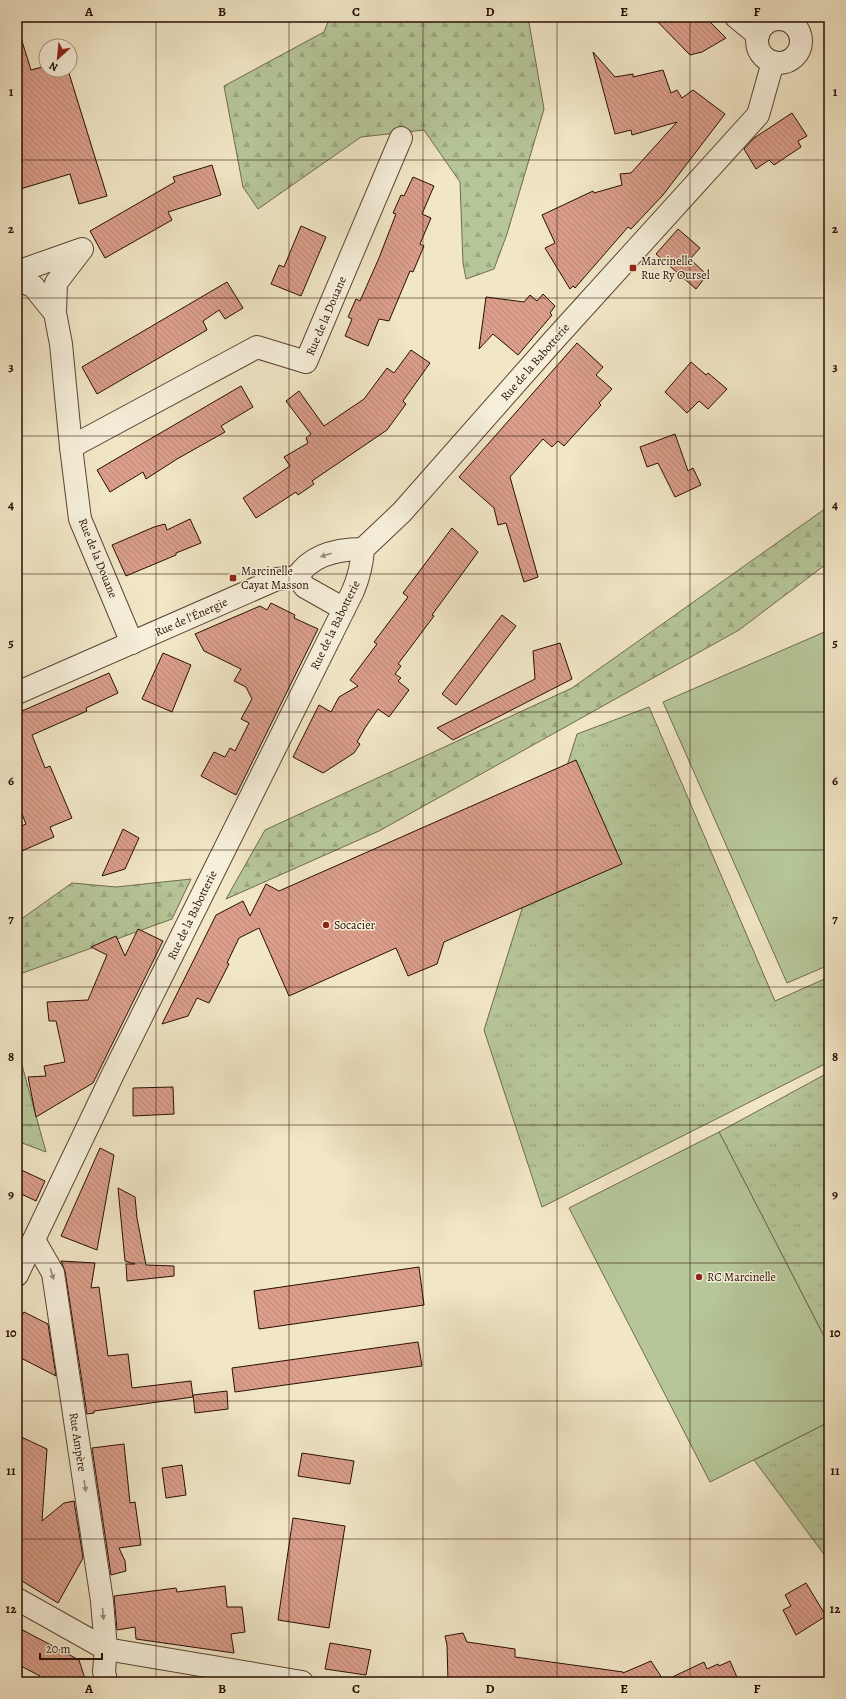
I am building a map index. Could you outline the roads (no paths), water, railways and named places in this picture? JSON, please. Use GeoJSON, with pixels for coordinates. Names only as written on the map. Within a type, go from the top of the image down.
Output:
{"type":"FeatureCollection","features":[{"type":"Feature","properties":{"kind":"street"},"geometry":{"type":"LineString","coordinates":[[736,17],[758,35]]}},
{"type":"Feature","properties":{"kind":"street"},"geometry":{"type":"LineString","coordinates":[[780,19],[803,22],[801,44],[799,51],[794,57],[788,61],[780,63],[773,62],[763,56],[757,43],[761,28],[773,20],[780,19]]}},
{"type":"Feature","properties":{"kind":"street","name":"Rue de la Babotterie"},"geometry":{"type":"LineString","coordinates":[[17,1275],[112,1076],[344,609],[358,579],[362,564],[363,549],[402,512],[558,335],[758,115],[773,62]]}},
{"type":"Feature","properties":{"kind":"street","name":"Rue de la Douane"},"geometry":{"type":"LineString","coordinates":[[71,447],[257,347],[306,362],[401,138]]}},
{"type":"Feature","properties":{"kind":"street","name":"Rue de la Douane"},"geometry":{"type":"LineString","coordinates":[[17,272],[82,249],[56,283],[55,313],[61,344],[80,519],[132,643]]}},
{"type":"Feature","properties":{"kind":"street","name":"Rue de la Douane"},"geometry":{"type":"LineString","coordinates":[[17,280],[33,286],[55,313]]}},
{"type":"Feature","properties":{"kind":"street"},"geometry":{"type":"LineString","coordinates":[[344,609],[305,587],[297,577],[304,567],[314,559],[336,552],[351,549],[363,549]]}},
{"type":"Feature","properties":{"kind":"street","name":"Rue de l'Énergie"},"geometry":{"type":"LineString","coordinates":[[17,693],[277,580],[297,577]]}},
{"type":"Feature","properties":{"kind":"street","name":"Rue Ampère"},"geometry":{"type":"LineString","coordinates":[[34,1240],[53,1273],[102,1601],[106,1648],[104,1671],[106,1682]]}},
{"type":"Feature","properties":{"kind":"street"},"geometry":{"type":"LineString","coordinates":[[17,1599],[106,1648],[302,1682]]}},
{"type":"Feature","properties":{"kind":"place","name":"Marcinelle Rue Ry Oursel"},"geometry":{"type":"Point","coordinates":[633,268]}},
{"type":"Feature","properties":{"kind":"place","name":"Marcinelle Cayat Masson"},"geometry":{"type":"Point","coordinates":[233,578]}},
{"type":"Feature","properties":{"kind":"place","name":"Socacier"},"geometry":{"type":"Point","coordinates":[326,925]}},
{"type":"Feature","properties":{"kind":"place","name":"RC Marcinelle"},"geometry":{"type":"Point","coordinates":[699,1277]}}]}
